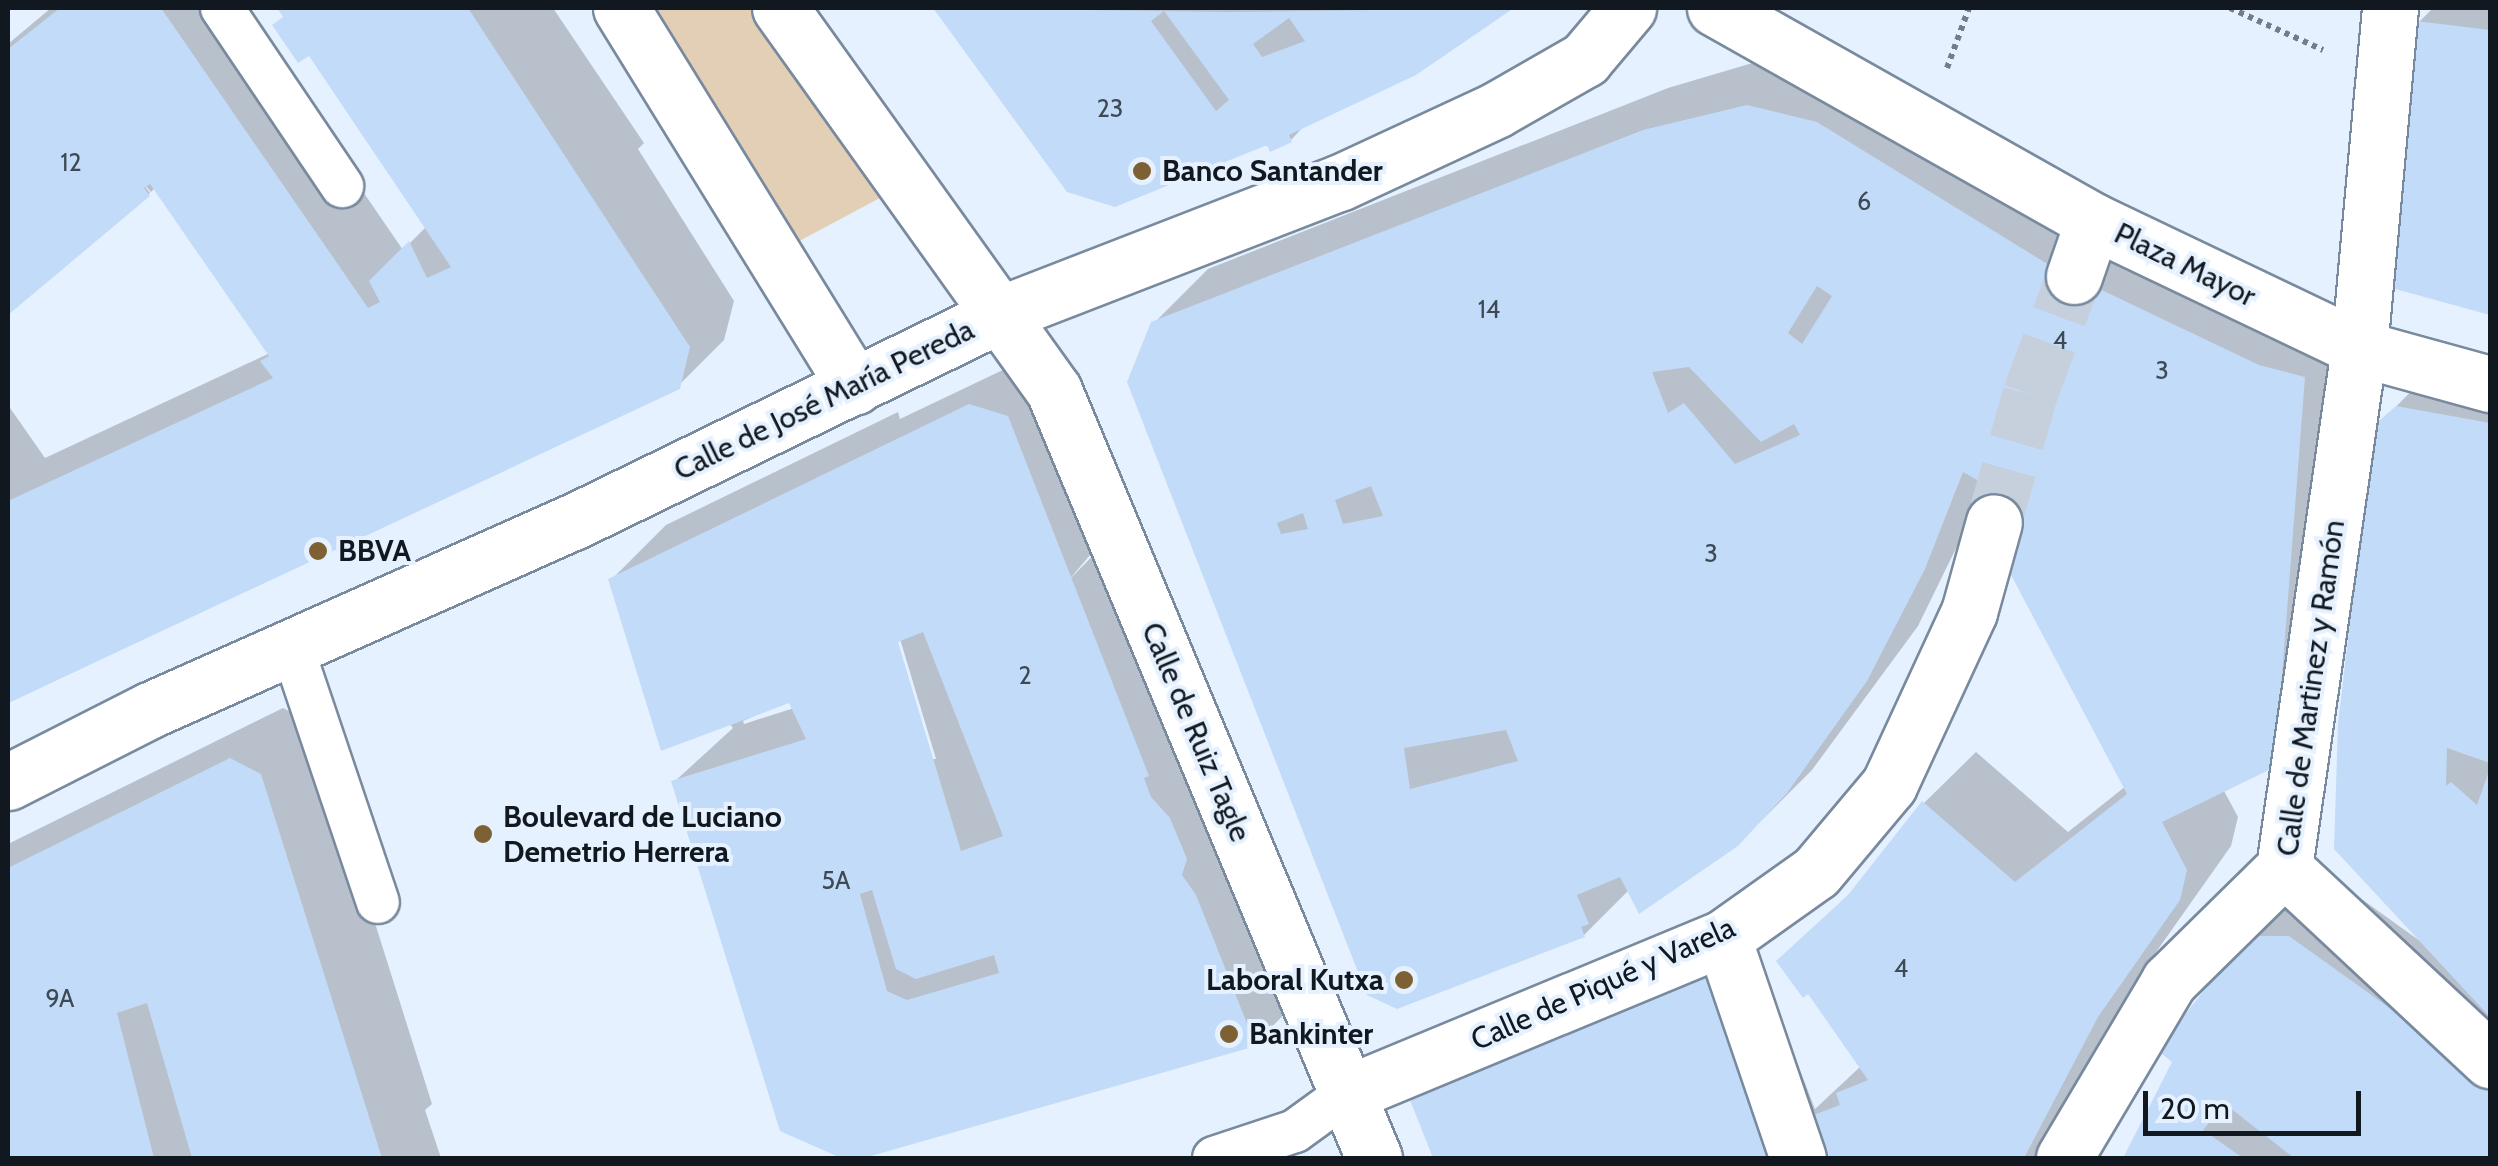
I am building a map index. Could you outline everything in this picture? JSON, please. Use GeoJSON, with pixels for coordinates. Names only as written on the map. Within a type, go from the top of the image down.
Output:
{"type":"FeatureCollection","features":[{"type":"Feature","properties":{"kind":"main road"},"geometry":{"type":"LineString","coordinates":[[620,8],[855,387]]}},
{"type":"Feature","properties":{"kind":"main road","name":"Calle de Ruiz Tagle"},"geometry":{"type":"LineString","coordinates":[[780,8],[1003,313],[1054,391],[1374,1158]]}},
{"type":"Feature","properties":{"kind":"main road","name":"Calle de José María Pereda"},"geometry":{"type":"LineString","coordinates":[[8,782],[855,387],[1003,313],[1340,183],[1496,110],[1586,59],[1628,8]]}},
{"type":"Feature","properties":{"kind":"main road","name":"Plaza Mayor"},"geometry":{"type":"LineString","coordinates":[[1716,8],[2094,222],[2359,348],[2490,384]]}},
{"type":"Feature","properties":{"kind":"main road"},"geometry":{"type":"LineString","coordinates":[[2359,348],[2390,8]]}},
{"type":"Feature","properties":{"kind":"main road"},"geometry":{"type":"LineString","coordinates":[[2074,276],[2094,222]]}},
{"type":"Feature","properties":{"kind":"main road","name":"Calle de Martinez y Ramón"},"geometry":{"type":"LineString","coordinates":[[2359,348],[2284,868],[2490,1060]]}},
{"type":"Feature","properties":{"kind":"main road","name":"Calle de Piqué y Varela"},"geometry":{"type":"LineString","coordinates":[[1346,1094],[1722,938],[1816,872],[1889,785],[1968,612],[1994,522]]}},
{"type":"Feature","properties":{"kind":"main road"},"geometry":{"type":"LineString","coordinates":[[2064,1158],[2169,981],[2284,868]]}},
{"type":"Feature","properties":{"kind":"main road"},"geometry":{"type":"LineString","coordinates":[[1722,938],[1798,1158]]}},
{"type":"Feature","properties":{"kind":"lane"},"geometry":{"type":"LineString","coordinates":[[222,8],[342,186]]}},
{"type":"Feature","properties":{"kind":"lane"},"geometry":{"type":"LineString","coordinates":[[292,647],[378,902]]}},
{"type":"Feature","properties":{"kind":"lane"},"geometry":{"type":"LineString","coordinates":[[1214,1158],[1295,1132],[1346,1094]]}},
{"type":"Feature","properties":{"kind":"path"},"geometry":{"type":"LineString","coordinates":[[2230,8],[2384,78]]}},
{"type":"Feature","properties":{"kind":"shaded area"},"geometry":{"type":"Polygon","coordinates":[[[613,8],[787,8],[906,184],[775,254],[613,8]]]}},
{"type":"Feature","properties":{"kind":"building"},"geometry":{"type":"Polygon","coordinates":[[[60,8],[161,8],[368,308],[380,302],[369,281],[409,241],[427,278],[451,267],[309,56],[298,63],[272,25],[283,17],[277,8],[468,8],[690,347],[680,389],[8,703],[8,501],[273,378],[260,361],[269,356],[150,184],[144,188],[150,196],[8,315],[8,49],[60,8]]]}},
{"type":"Feature","properties":{"kind":"building"},"geometry":{"type":"Polygon","coordinates":[[[933,8],[1164,11],[1229,12],[1514,8],[1416,75],[1289,135],[1292,142],[1270,152],[1267,145],[1115,207],[1067,192],[933,8]],[[1164,11],[1151,21],[1216,111],[1229,100],[1164,11]],[[1289,18],[1253,44],[1262,57],[1305,41],[1289,18]]]}},
{"type":"Feature","properties":{"kind":"building"},"geometry":{"type":"Polygon","coordinates":[[[2416,21],[2490,30],[2490,315],[2388,287],[2416,21]]]}},
{"type":"Feature","properties":{"kind":"building"},"geometry":{"type":"Polygon","coordinates":[[[1747,105],[1817,122],[2049,265],[2259,365],[2305,377],[2275,767],[2162,822],[2187,870],[2180,900],[2098,1017],[2024,1158],[1815,1158],[1800,1120],[1840,1105],[1836,1093],[1868,1080],[1808,994],[1803,998],[1776,961],[1848,895],[1922,801],[2015,882],[2127,794],[2011,575],[1986,485],[1963,472],[1925,569],[1867,681],[1787,793],[1738,846],[1639,914],[1620,877],[1577,895],[1589,924],[1581,927],[1585,937],[1397,1009],[1367,995],[1127,382],[1151,322],[1643,130],[1747,105]],[[1817,286],[1788,333],[1802,344],[1832,296],[1817,286]],[[1689,367],[1652,372],[1668,413],[1684,403],[1735,464],[1800,435],[1794,424],[1761,442],[1689,367]],[[1371,486],[1335,500],[1343,524],[1383,516],[1371,486]],[[1303,513],[1277,523],[1281,534],[1308,529],[1303,513]],[[1506,730],[1404,748],[1410,789],[1518,761],[1506,730]]]}},
{"type":"Feature","properties":{"kind":"building"},"geometry":{"type":"Polygon","coordinates":[[[969,404],[1008,416],[1149,776],[1144,778],[1151,797],[1170,818],[1187,859],[1182,875],[1196,895],[1256,1046],[864,1158],[841,1158],[780,1131],[671,781],[806,739],[789,703],[661,751],[608,579],[969,404]],[[923,632],[898,642],[961,851],[1003,836],[923,632]],[[872,890],[860,894],[887,991],[907,1000],[999,973],[994,955],[916,979],[896,969],[872,890]]]}},
{"type":"Feature","properties":{"kind":"building"},"geometry":{"type":"Polygon","coordinates":[[[2396,406],[2490,423],[2490,763],[2447,748],[2446,786],[2451,782],[2477,805],[2490,768],[2490,1017],[2334,849],[2338,724],[2373,426],[2396,406]]]}},
{"type":"Feature","properties":{"kind":"building"},"geometry":{"type":"Polygon","coordinates":[[[230,758],[261,774],[382,1158],[192,1158],[147,1003],[117,1013],[154,1158],[8,1158],[8,868],[230,758]]]}},
{"type":"Feature","properties":{"kind":"building"},"geometry":{"type":"Polygon","coordinates":[[[2247,936],[2289,936],[2490,1080],[2490,1158],[2294,1158],[2225,1104],[2203,1130],[2243,1158],[2123,1158],[2172,1062],[2157,1050],[2247,936]]]}},
{"type":"Feature","properties":{"kind":"building"},"geometry":{"type":"Polygon","coordinates":[[[1701,952],[1781,1158],[1433,1158],[1408,1095],[1701,952]]]}},
{"type":"Feature","properties":{"kind":"tunnel"},"geometry":{"type":"LineString","coordinates":[[1994,522],[2030,394],[2074,276]]}},
{"type":"Feature","properties":{"kind":"place","name":"Banco Santander"},"geometry":{"type":"Point","coordinates":[1142,171]}},
{"type":"Feature","properties":{"kind":"place","name":"BBVA"},"geometry":{"type":"Point","coordinates":[318,551]}},
{"type":"Feature","properties":{"kind":"place","name":"Boulevard de Luciano Demetrio Herrera"},"geometry":{"type":"Point","coordinates":[483,834]}},
{"type":"Feature","properties":{"kind":"place","name":"Laboral Kutxa"},"geometry":{"type":"Point","coordinates":[1404,980]}},
{"type":"Feature","properties":{"kind":"place","name":"Bankinter"},"geometry":{"type":"Point","coordinates":[1229,1034]}}]}
